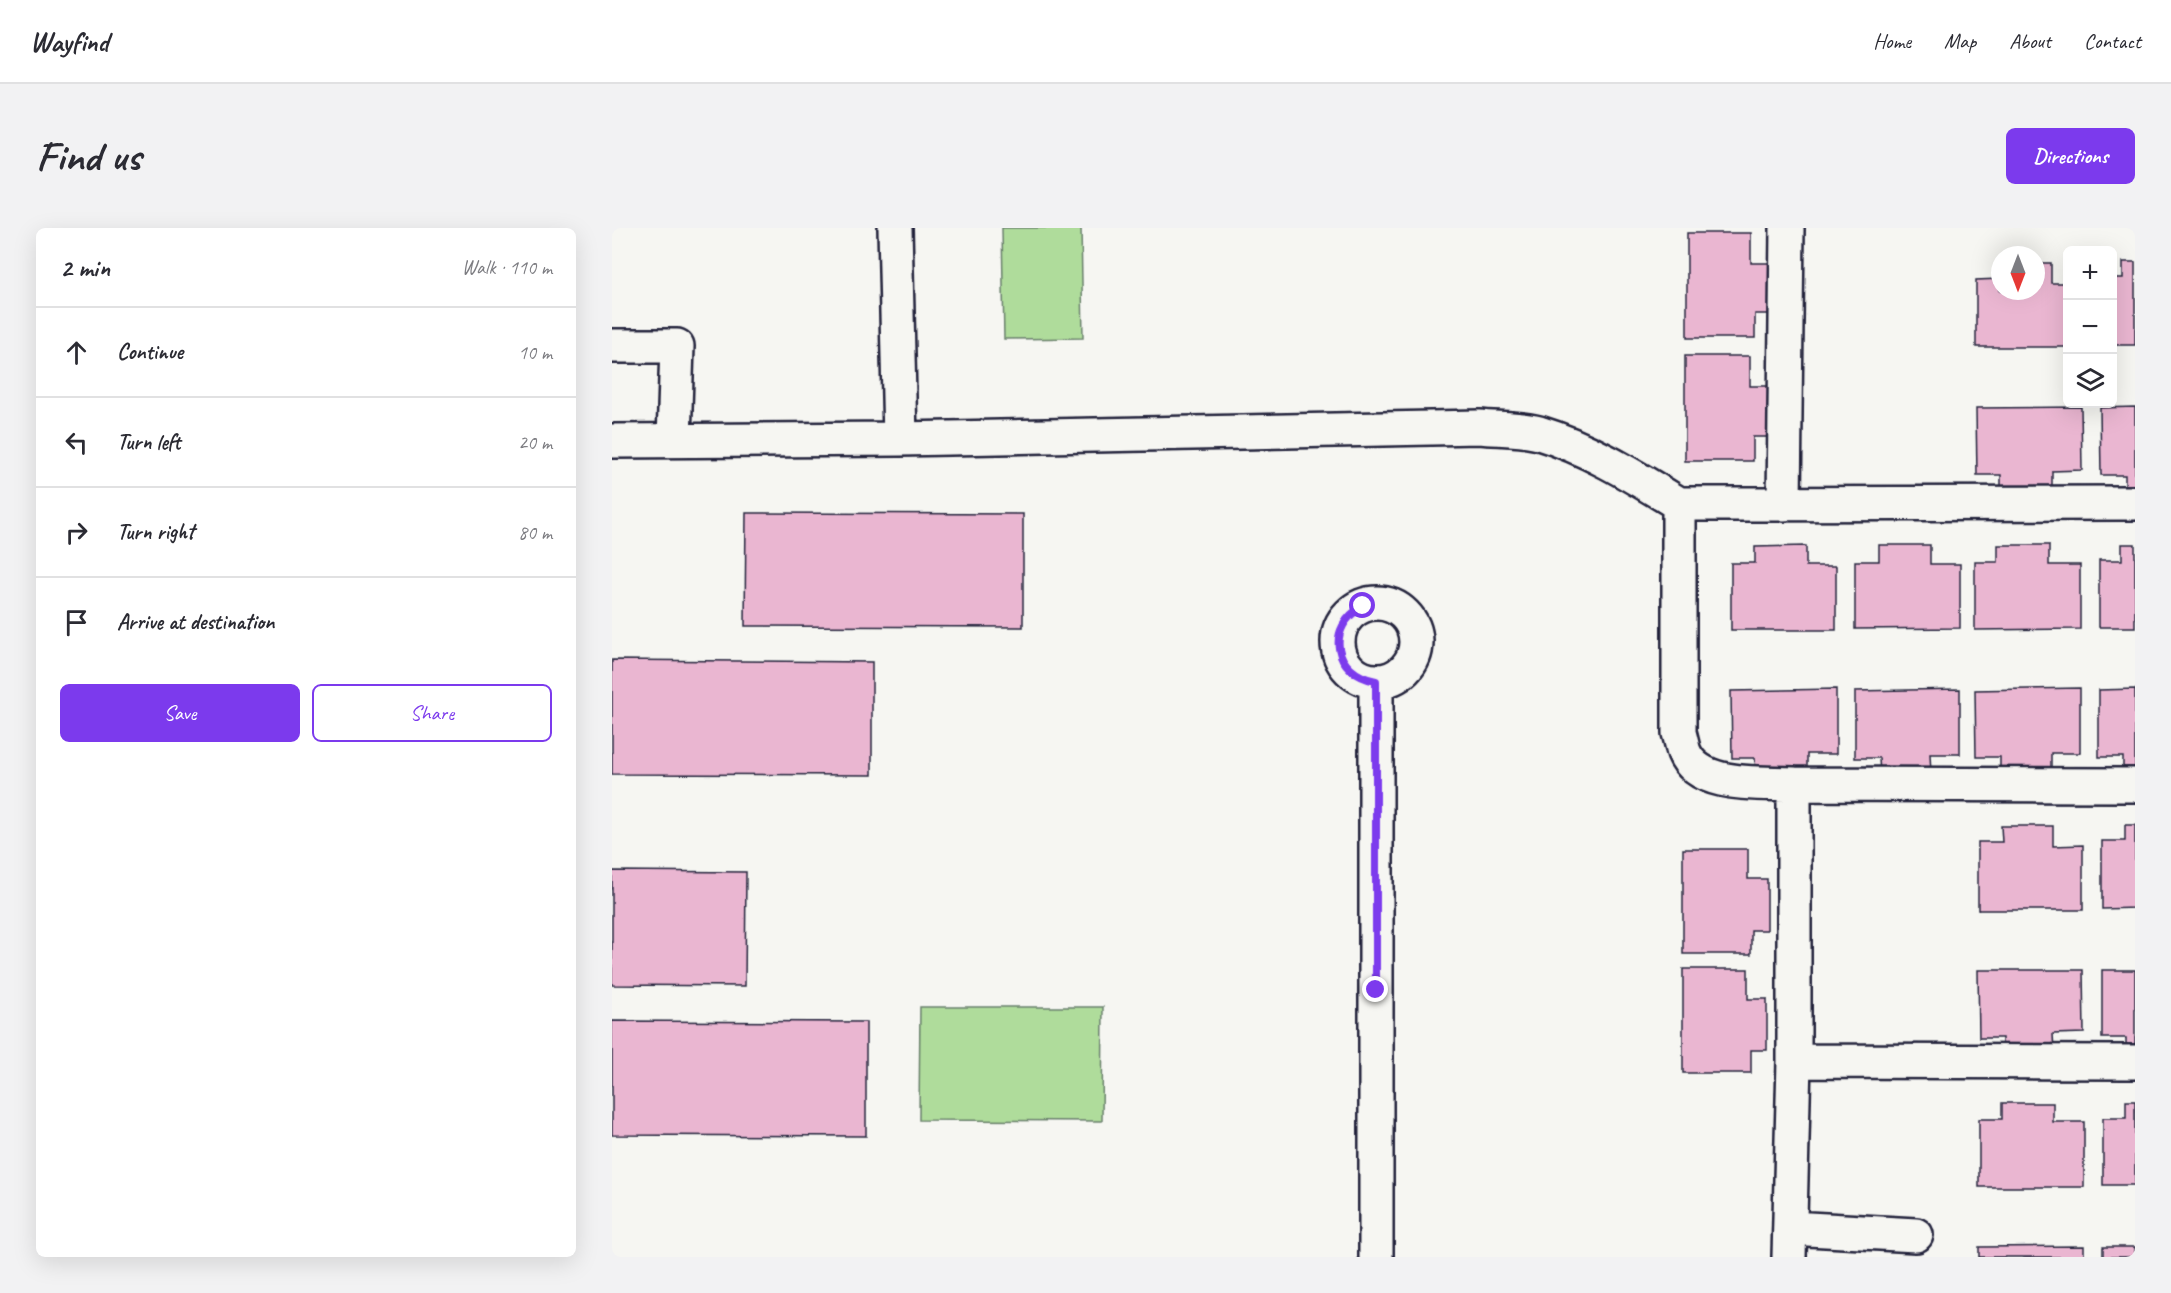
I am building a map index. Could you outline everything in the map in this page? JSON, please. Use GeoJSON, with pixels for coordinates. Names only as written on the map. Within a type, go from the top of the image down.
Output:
{"type":"FeatureCollection","features":[{"type":"Feature","properties":{"kind":"street"},"geometry":{"type":"LineString","coordinates":[[895,228],[900,438]]}},
{"type":"Feature","properties":{"kind":"street"},"geometry":{"type":"LineString","coordinates":[[1784,504],[1787,228]]}},
{"type":"Feature","properties":{"kind":"street"},"geometry":{"type":"LineString","coordinates":[[612,346],[676,346],[674,440]]}},
{"type":"Feature","properties":{"kind":"street"},"geometry":{"type":"LineString","coordinates":[[612,441],[1479,427],[1536,432],[1572,445],[1624,471],[1679,504],[2135,503]]}},
{"type":"Feature","properties":{"kind":"street"},"geometry":{"type":"LineString","coordinates":[[1679,504],[1679,734],[1684,753],[1694,767],[1711,778],[1737,782],[1794,784],[2135,784]]}},
{"type":"Feature","properties":{"kind":"street"},"geometry":{"type":"LineString","coordinates":[[1376,681],[1376,1257]]}},
{"type":"Feature","properties":{"kind":"street"},"geometry":{"type":"LineString","coordinates":[[1794,784],[1794,1061],[1790,1242],[1917,1235]]}},
{"type":"Feature","properties":{"kind":"street"},"geometry":{"type":"LineString","coordinates":[[1794,1061],[2135,1062]]}},
{"type":"Feature","properties":{"kind":"green space"},"geometry":{"type":"Polygon","coordinates":[[[1002,228],[1081,228],[1083,338],[1004,339],[1002,228]]]}},
{"type":"Feature","properties":{"kind":"green space"},"geometry":{"type":"Polygon","coordinates":[[[920,1007],[1103,1007],[1102,1121],[919,1120],[920,1007]]]}},
{"type":"Feature","properties":{"kind":"building"},"geometry":{"type":"Polygon","coordinates":[[[1687,233],[1751,233],[1751,263],[1771,263],[1771,314],[1755,314],[1755,338],[1687,338],[1687,233]]]}},
{"type":"Feature","properties":{"kind":"building"},"geometry":{"type":"Polygon","coordinates":[[[2123,262],[2135,262],[2135,345],[2117,345],[2117,278],[2123,278],[2123,262]]]}},
{"type":"Feature","properties":{"kind":"building"},"geometry":{"type":"Polygon","coordinates":[[[2045,263],[2051,263],[2051,283],[2063,283],[2063,347],[1976,347],[1976,280],[1991,279],[1991,300],[2045,300],[2045,263]]]}},
{"type":"Feature","properties":{"kind":"building"},"geometry":{"type":"Polygon","coordinates":[[[1685,356],[1750,356],[1750,386],[1769,386],[1769,437],[1753,437],[1753,461],[1685,461],[1685,356]]]}},
{"type":"Feature","properties":{"kind":"building"},"geometry":{"type":"Polygon","coordinates":[[[2135,407],[2135,491],[2125,491],[2125,475],[2101,475],[2100,408],[2135,407]]]}},
{"type":"Feature","properties":{"kind":"building"},"geometry":{"type":"Polygon","coordinates":[[[1976,408],[2081,408],[2082,470],[2052,471],[2052,490],[2001,491],[2001,475],[1977,475],[1976,408]]]}},
{"type":"Feature","properties":{"kind":"building"},"geometry":{"type":"Polygon","coordinates":[[[746,513],[1023,514],[1023,627],[745,626],[746,513]]]}},
{"type":"Feature","properties":{"kind":"building"},"geometry":{"type":"Polygon","coordinates":[[[2122,544],[2135,544],[2135,627],[2099,627],[2099,560],[2122,560],[2122,544]]]}},
{"type":"Feature","properties":{"kind":"building"},"geometry":{"type":"Polygon","coordinates":[[[1879,545],[1930,545],[1930,564],[1960,564],[1960,628],[1855,629],[1855,561],[1879,561],[1879,545]]]}},
{"type":"Feature","properties":{"kind":"building"},"geometry":{"type":"Polygon","coordinates":[[[1998,545],[2049,545],[2049,565],[2080,565],[2080,629],[1975,630],[1975,562],[1998,562],[1998,545]]]}},
{"type":"Feature","properties":{"kind":"building"},"geometry":{"type":"Polygon","coordinates":[[[1806,546],[1806,566],[1836,566],[1836,630],[1731,630],[1731,563],[1755,563],[1755,547],[1806,546]]]}},
{"type":"Feature","properties":{"kind":"building"},"geometry":{"type":"Polygon","coordinates":[[[612,660],[872,662],[872,775],[612,774],[612,660]]]}},
{"type":"Feature","properties":{"kind":"building"},"geometry":{"type":"Polygon","coordinates":[[[2080,688],[2080,753],[2051,753],[2051,773],[2000,773],[2000,757],[1976,757],[1975,690],[2080,688]]]}},
{"type":"Feature","properties":{"kind":"building"},"geometry":{"type":"Polygon","coordinates":[[[1836,689],[1836,754],[1807,754],[1807,773],[1756,774],[1755,758],[1732,758],[1731,691],[1836,689]]]}},
{"type":"Feature","properties":{"kind":"building"},"geometry":{"type":"Polygon","coordinates":[[[1960,689],[1960,754],[1930,754],[1931,773],[1880,774],[1879,758],[1855,758],[1855,691],[1960,689]]]}},
{"type":"Feature","properties":{"kind":"building"},"geometry":{"type":"Polygon","coordinates":[[[2135,689],[2135,773],[2123,773],[2123,757],[2099,757],[2099,690],[2135,689]]]}},
{"type":"Feature","properties":{"kind":"building"},"geometry":{"type":"Polygon","coordinates":[[[2125,825],[2135,825],[2135,908],[2102,909],[2102,841],[2125,841],[2125,825]]]}},
{"type":"Feature","properties":{"kind":"building"},"geometry":{"type":"Polygon","coordinates":[[[2001,826],[2053,826],[2053,846],[2083,845],[2083,910],[1978,910],[1978,842],[2002,842],[2001,826]]]}},
{"type":"Feature","properties":{"kind":"building"},"geometry":{"type":"Polygon","coordinates":[[[1683,849],[1748,849],[1748,879],[1767,879],[1767,930],[1751,930],[1751,954],[1683,954],[1683,849]]]}},
{"type":"Feature","properties":{"kind":"building"},"geometry":{"type":"Polygon","coordinates":[[[612,871],[746,872],[745,986],[612,985],[612,871]]]}},
{"type":"Feature","properties":{"kind":"building"},"geometry":{"type":"Polygon","coordinates":[[[1683,969],[1748,969],[1748,999],[1767,999],[1767,1050],[1751,1050],[1751,1073],[1683,1073],[1683,969]]]}},
{"type":"Feature","properties":{"kind":"building"},"geometry":{"type":"Polygon","coordinates":[[[1978,970],[2083,970],[2084,1033],[2053,1034],[2054,1053],[2002,1054],[2002,1038],[1979,1038],[1978,970]]]}},
{"type":"Feature","properties":{"kind":"building"},"geometry":{"type":"Polygon","coordinates":[[[2102,970],[2135,970],[2135,1054],[2126,1054],[2126,1038],[2102,1038],[2102,970]]]}},
{"type":"Feature","properties":{"kind":"building"},"geometry":{"type":"Polygon","coordinates":[[[612,1021],[866,1022],[866,1136],[612,1135],[612,1021]]]}},
{"type":"Feature","properties":{"kind":"building"},"geometry":{"type":"Polygon","coordinates":[[[2126,1101],[2135,1101],[2135,1185],[2103,1185],[2103,1118],[2126,1118],[2126,1101]]]}},
{"type":"Feature","properties":{"kind":"building"},"geometry":{"type":"Polygon","coordinates":[[[2002,1103],[2053,1103],[2053,1122],[2084,1122],[2084,1187],[1979,1187],[1979,1119],[2002,1119],[2002,1103]]]}},
{"type":"Feature","properties":{"kind":"building"},"geometry":{"type":"Polygon","coordinates":[[[2084,1246],[2084,1257],[1979,1257],[1979,1247],[2084,1246]]]}},
{"type":"Feature","properties":{"kind":"building"},"geometry":{"type":"Polygon","coordinates":[[[2103,1247],[2135,1247],[2135,1257],[2103,1257],[2103,1247]]]}},
{"type":"Feature","properties":{"kind":"route"},"geometry":{"type":"LineString","coordinates":[[1363,606],[1344,621],[1338,645],[1341,656],[1355,674],[1376,681],[1376,990]]}}]}
